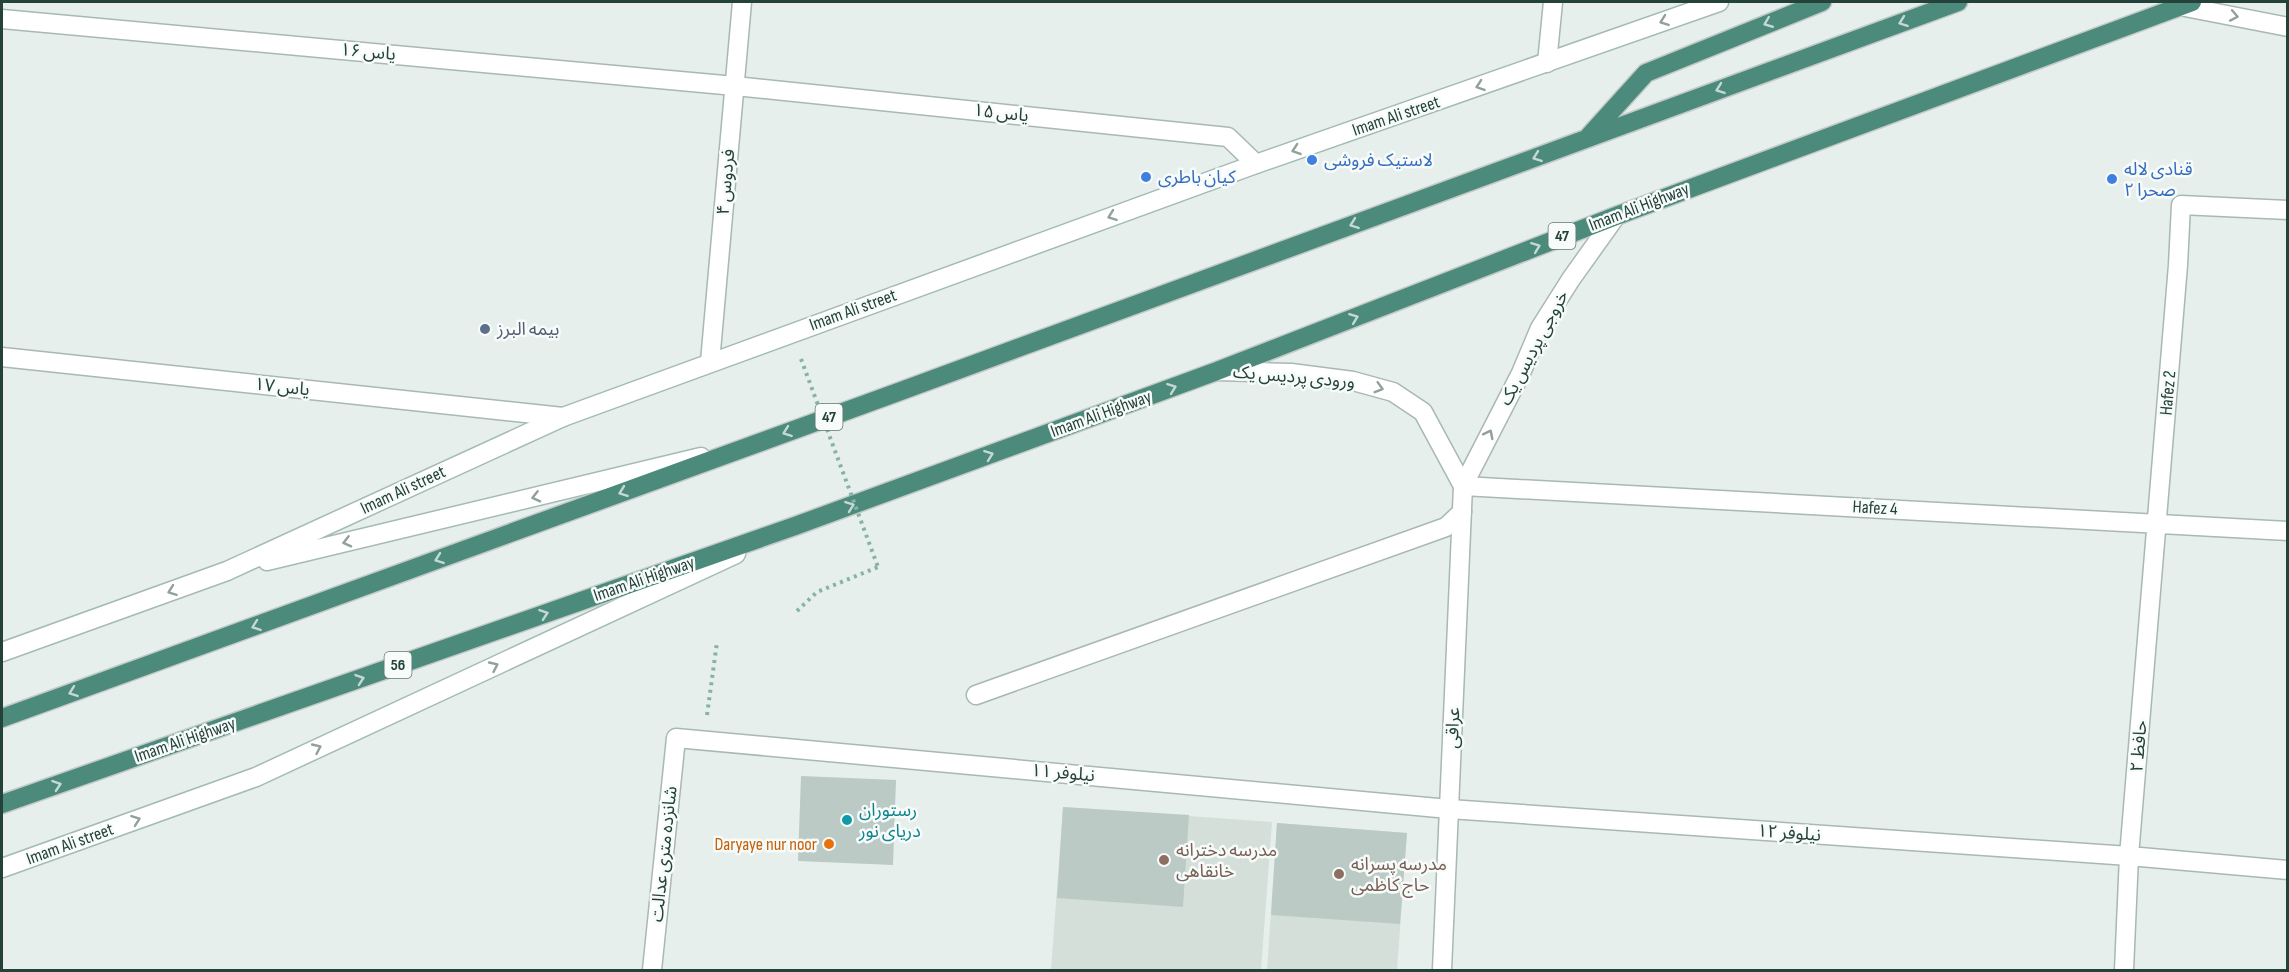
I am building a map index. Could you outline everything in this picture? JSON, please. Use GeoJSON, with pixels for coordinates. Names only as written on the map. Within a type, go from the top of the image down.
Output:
{"type":"FeatureCollection","features":[{"type":"Feature","properties":{"kind":"highway"},"geometry":{"type":"LineString","coordinates":[[1587,138],[1646,73],[1822,2]]}},
{"type":"Feature","properties":{"kind":"highway","name":"47"},"geometry":{"type":"LineString","coordinates":[[757,444],[1958,2]]}},
{"type":"Feature","properties":{"kind":"highway","name":"Imam Ali Highway"},"geometry":{"type":"LineString","coordinates":[[2,804],[795,526],[1217,371],[1616,216],[2186,4]]}},
{"type":"Feature","properties":{"kind":"highway"},"geometry":{"type":"LineString","coordinates":[[2,718],[757,444]]}},
{"type":"Feature","properties":{"kind":"street","name":"فردوس ۴"},"geometry":{"type":"LineString","coordinates":[[710,362],[742,2]]}},
{"type":"Feature","properties":{"kind":"street"},"geometry":{"type":"LineString","coordinates":[[1547,63],[1553,2]]}},
{"type":"Feature","properties":{"kind":"street","name":"Imam Ali street"},"geometry":{"type":"LineString","coordinates":[[2,652],[227,571],[563,417],[1256,164],[1719,2]]}},
{"type":"Feature","properties":{"kind":"street"},"geometry":{"type":"LineString","coordinates":[[2186,4],[2288,27]]}},
{"type":"Feature","properties":{"kind":"street","name":"یاس ۱۶"},"geometry":{"type":"LineString","coordinates":[[2,19],[735,86]]}},
{"type":"Feature","properties":{"kind":"street","name":"یاس ۱۵"},"geometry":{"type":"LineString","coordinates":[[735,86],[1228,137],[1256,164]]}},
{"type":"Feature","properties":{"kind":"street","name":"Hafez 2"},"geometry":{"type":"LineString","coordinates":[[2157,522],[2181,206],[2288,210]]}},
{"type":"Feature","properties":{"kind":"street","name":"خروجی پردیس یک"},"geometry":{"type":"LineString","coordinates":[[1463,486],[1521,373],[1540,328],[1571,279],[1616,216]]}},
{"type":"Feature","properties":{"kind":"street","name":"یاس ۱۷"},"geometry":{"type":"LineString","coordinates":[[2,357],[563,417]]}},
{"type":"Feature","properties":{"kind":"street","name":"ورودی پردیس یک"},"geometry":{"type":"LineString","coordinates":[[1217,371],[1291,373],[1353,381],[1393,392],[1423,412],[1463,486]]}},
{"type":"Feature","properties":{"kind":"street","name":"47"},"geometry":{"type":"LineString","coordinates":[[227,571],[757,444]]}},
{"type":"Feature","properties":{"kind":"street","name":"عراقی"},"geometry":{"type":"LineString","coordinates":[[1442,970],[1463,486]]}},
{"type":"Feature","properties":{"kind":"street","name":"Hafez 4"},"geometry":{"type":"LineString","coordinates":[[1463,486],[2157,522],[2288,531]]}},
{"type":"Feature","properties":{"kind":"street"},"geometry":{"type":"LineString","coordinates":[[976,695],[1446,527],[1462,512]]}},
{"type":"Feature","properties":{"kind":"street","name":"حافظ ۲"},"geometry":{"type":"LineString","coordinates":[[2124,970],[2129,856],[2157,522]]}},
{"type":"Feature","properties":{"kind":"street","name":"Imam Ali street"},"geometry":{"type":"LineString","coordinates":[[2,868],[256,777],[795,526]]}},
{"type":"Feature","properties":{"kind":"street","name":"نیلوفر ۱۱"},"geometry":{"type":"LineString","coordinates":[[676,738],[1449,809]]}},
{"type":"Feature","properties":{"kind":"street","name":"شانزده متری عدالت"},"geometry":{"type":"LineString","coordinates":[[652,970],[676,738]]}},
{"type":"Feature","properties":{"kind":"street","name":"نیلوفر ۱۲"},"geometry":{"type":"LineString","coordinates":[[1449,809],[2129,856],[2288,870]]}},
{"type":"Feature","properties":{"kind":"path"},"geometry":{"type":"LineString","coordinates":[[797,611],[818,592],[878,567],[801,359]]}},
{"type":"Feature","properties":{"kind":"path"},"geometry":{"type":"LineString","coordinates":[[704,740],[717,642]]}},
{"type":"Feature","properties":{"kind":"shaded area","name":"مدرسه دخترانه خانقاهی"},"geometry":{"type":"Polygon","coordinates":[[[1063,807],[1272,822],[1261,970],[1051,970],[1063,807]]]}},
{"type":"Feature","properties":{"kind":"shaded area","name":"مدرسه پسرانه حاج کاظمی"},"geometry":{"type":"Polygon","coordinates":[[[1277,823],[1407,833],[1397,970],[1267,970],[1277,823]]]}},
{"type":"Feature","properties":{"kind":"building","name":"رستوران دریای نور"},"geometry":{"type":"Polygon","coordinates":[[[801,776],[896,780],[893,865],[798,861],[801,776]]]}},
{"type":"Feature","properties":{"kind":"building"},"geometry":{"type":"Polygon","coordinates":[[[1063,807],[1189,815],[1183,907],[1057,898],[1063,807]]]}},
{"type":"Feature","properties":{"kind":"building","name":"مدرسه پسرانه حاج کاظمی"},"geometry":{"type":"Polygon","coordinates":[[[1277,823],[1407,833],[1400,924],[1271,915],[1277,823]]]}},
{"type":"Feature","properties":{"kind":"place","name":"لاستیک فروشی"},"geometry":{"type":"Point","coordinates":[1312,160]}},
{"type":"Feature","properties":{"kind":"place","name":"کیان باطری"},"geometry":{"type":"Point","coordinates":[1146,177]}},
{"type":"Feature","properties":{"kind":"place","name":"قنادی لاله صحرا ۲"},"geometry":{"type":"Point","coordinates":[2112,179]}},
{"type":"Feature","properties":{"kind":"place","name":"بیمه البرز"},"geometry":{"type":"Point","coordinates":[485,329]}},
{"type":"Feature","properties":{"kind":"place","name":"رستوران دریای نور"},"geometry":{"type":"Point","coordinates":[847,820]}},
{"type":"Feature","properties":{"kind":"place","name":"Daryaye nur noor"},"geometry":{"type":"Point","coordinates":[829,844]}},
{"type":"Feature","properties":{"kind":"place","name":"مدرسه دخترانه خانقاهی"},"geometry":{"type":"Point","coordinates":[1164,860]}},
{"type":"Feature","properties":{"kind":"place","name":"مدرسه پسرانه حاج کاظمی"},"geometry":{"type":"Point","coordinates":[1339,874]}}]}
